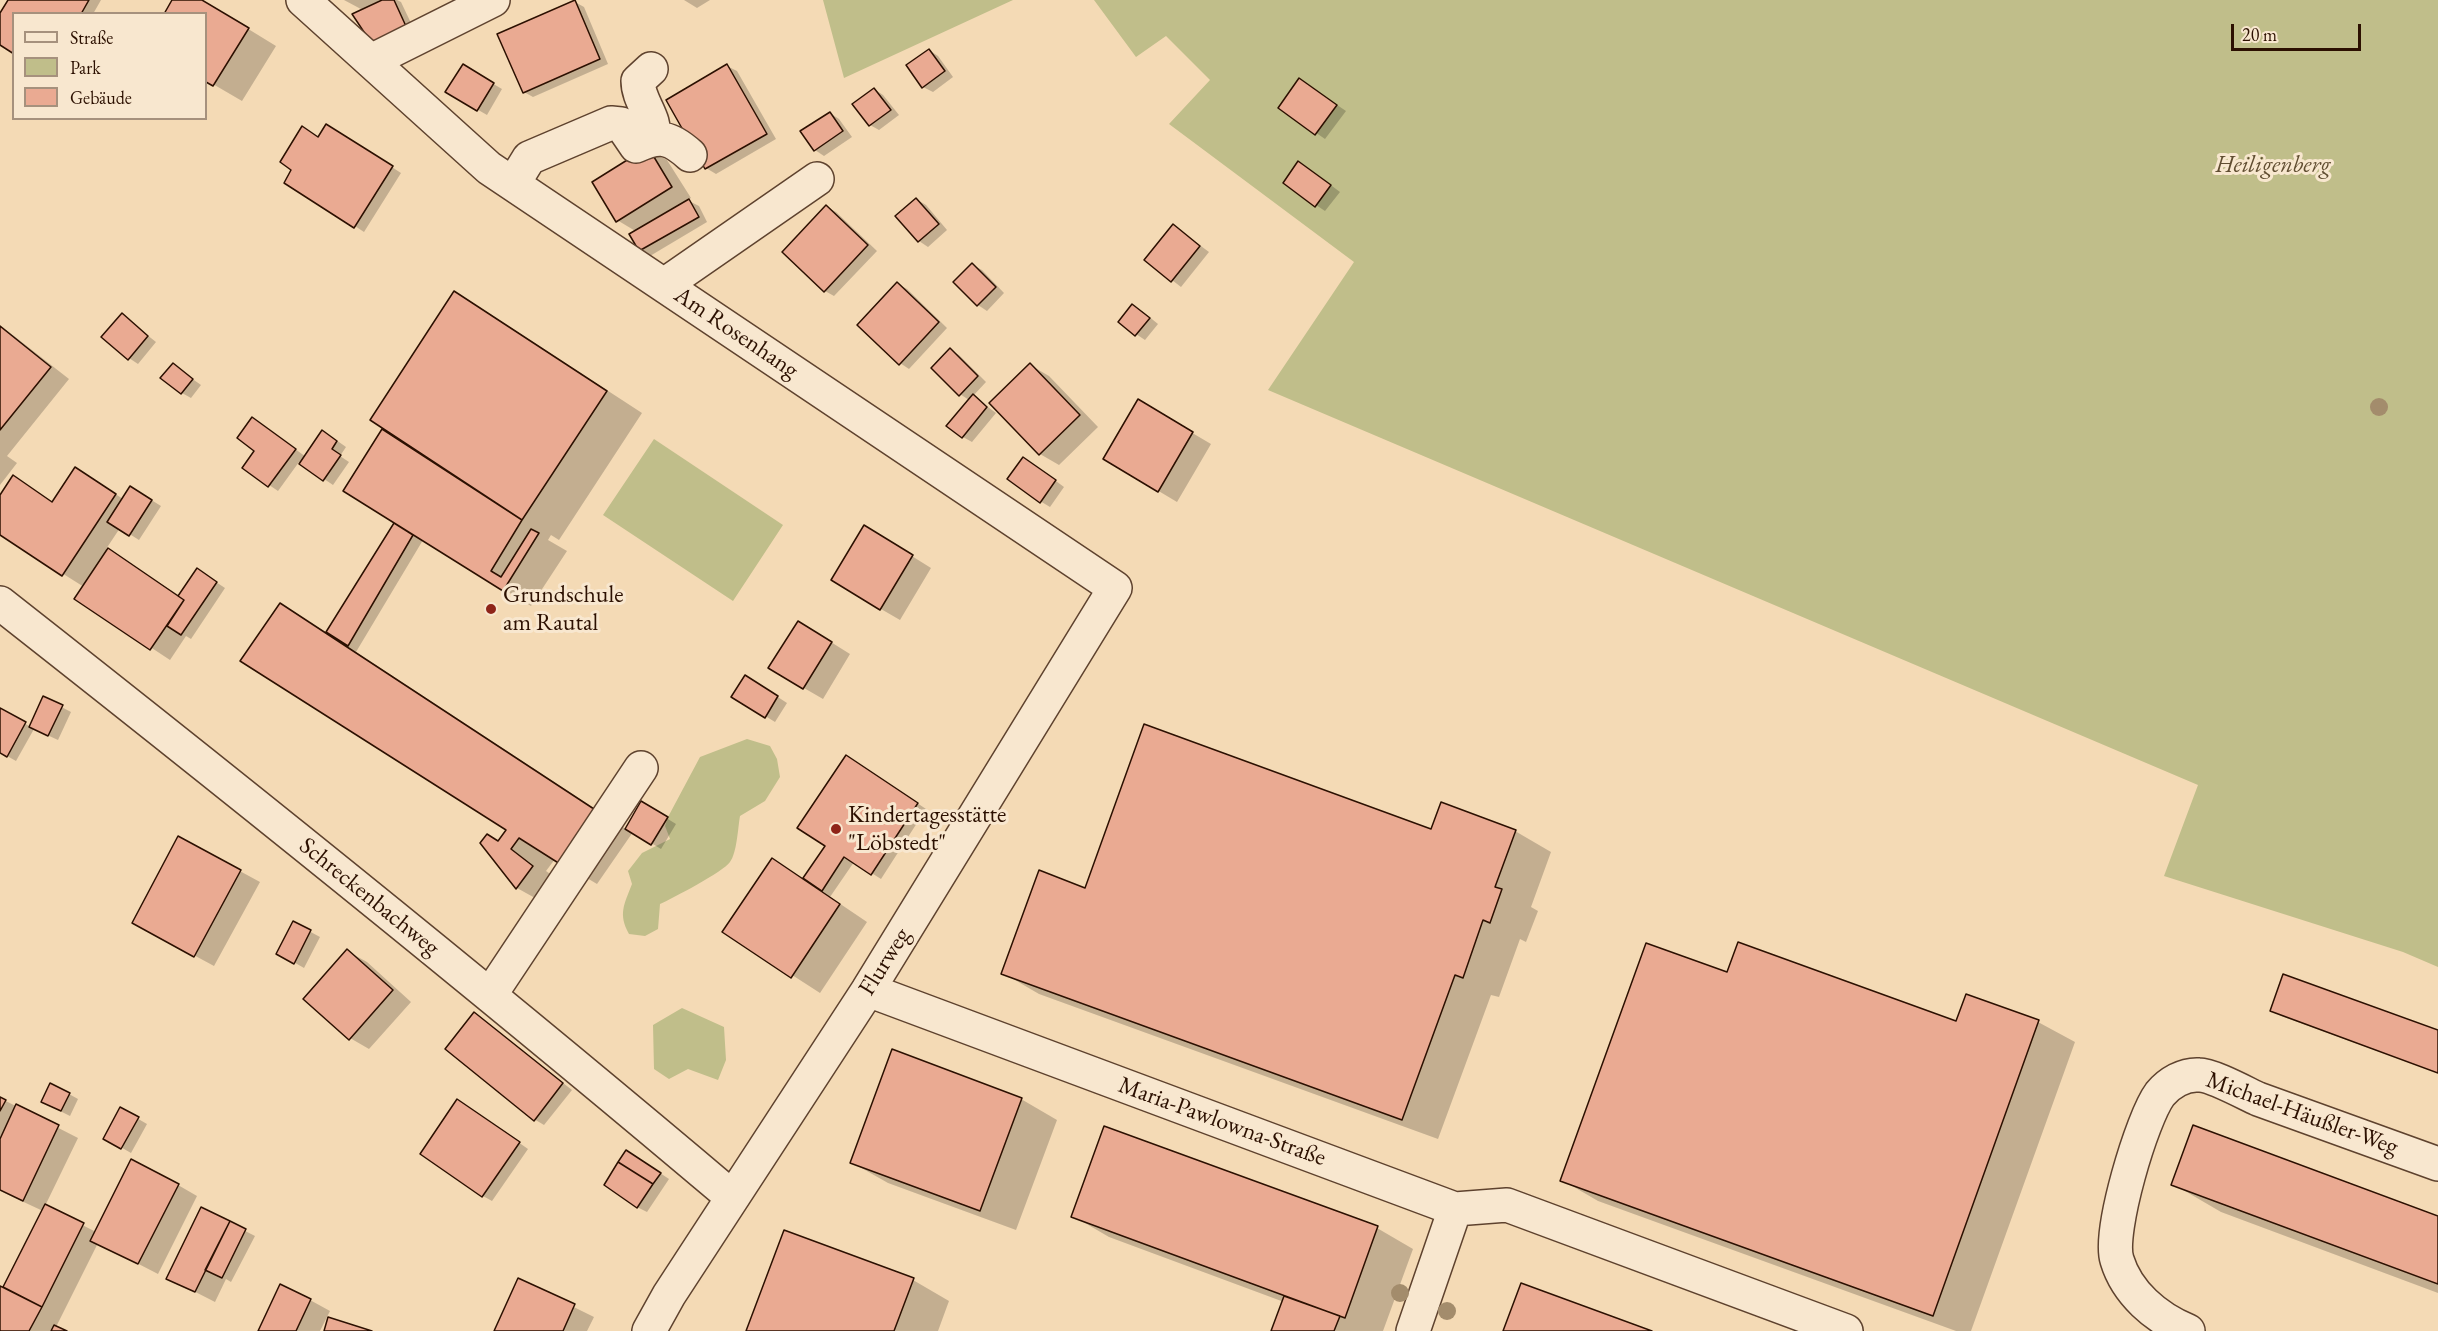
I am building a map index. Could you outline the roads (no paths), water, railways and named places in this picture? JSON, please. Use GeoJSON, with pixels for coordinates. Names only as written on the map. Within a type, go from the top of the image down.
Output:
{"type":"FeatureCollection","features":[{"type":"Feature","properties":{"kind":"street","name":"Am Rosenhang"},"geometry":{"type":"LineString","coordinates":[[303,0],[489,168],[1115,588]]}},
{"type":"Feature","properties":{"kind":"street"},"geometry":{"type":"LineString","coordinates":[[371,61],[493,0]]}},
{"type":"Feature","properties":{"kind":"street"},"geometry":{"type":"LineString","coordinates":[[651,69],[638,81],[638,91],[655,125],[653,138]]}},
{"type":"Feature","properties":{"kind":"street"},"geometry":{"type":"LineString","coordinates":[[513,184],[529,158],[611,123],[621,124],[636,146],[653,138],[670,142],[690,155]]}},
{"type":"Feature","properties":{"kind":"street"},"geometry":{"type":"LineString","coordinates":[[664,285],[816,179]]}},
{"type":"Feature","properties":{"kind":"street","name":"Flurweg"},"geometry":{"type":"LineString","coordinates":[[649,1331],[669,1295],[868,990],[1115,588]]}},
{"type":"Feature","properties":{"kind":"street","name":"Schreckenbachweg"},"geometry":{"type":"LineString","coordinates":[[0,603],[490,995],[732,1197]]}},
{"type":"Feature","properties":{"kind":"street"},"geometry":{"type":"LineString","coordinates":[[490,995],[641,768]]}},
{"type":"Feature","properties":{"kind":"street","name":"Maria-Pawlowna-Straße"},"geometry":{"type":"LineString","coordinates":[[868,990],[1455,1209]]}},
{"type":"Feature","properties":{"kind":"street","name":"Michael-Häußler-Weg"},"geometry":{"type":"LineString","coordinates":[[2188,1331],[2152,1311],[2140,1299],[2125,1280],[2116,1257],[2115,1231],[2138,1142],[2152,1107],[2161,1093],[2173,1082],[2200,1075],[2256,1098],[2438,1164]]}},
{"type":"Feature","properties":{"kind":"street"},"geometry":{"type":"LineString","coordinates":[[1413,1331],[1455,1209],[1507,1205],[1846,1331]]}},
{"type":"Feature","properties":{"kind":"place","name":"Grundschule am Rautal"},"geometry":{"type":"Point","coordinates":[491,609]}},
{"type":"Feature","properties":{"kind":"place","name":"Kindertagesstätte \"Löbstedt\""},"geometry":{"type":"Point","coordinates":[836,829]}},
{"type":"Feature","properties":{"kind":"park label","name":"Heiligenberg"},"geometry":{"type":"Point","coordinates":[2273,165]}}]}
